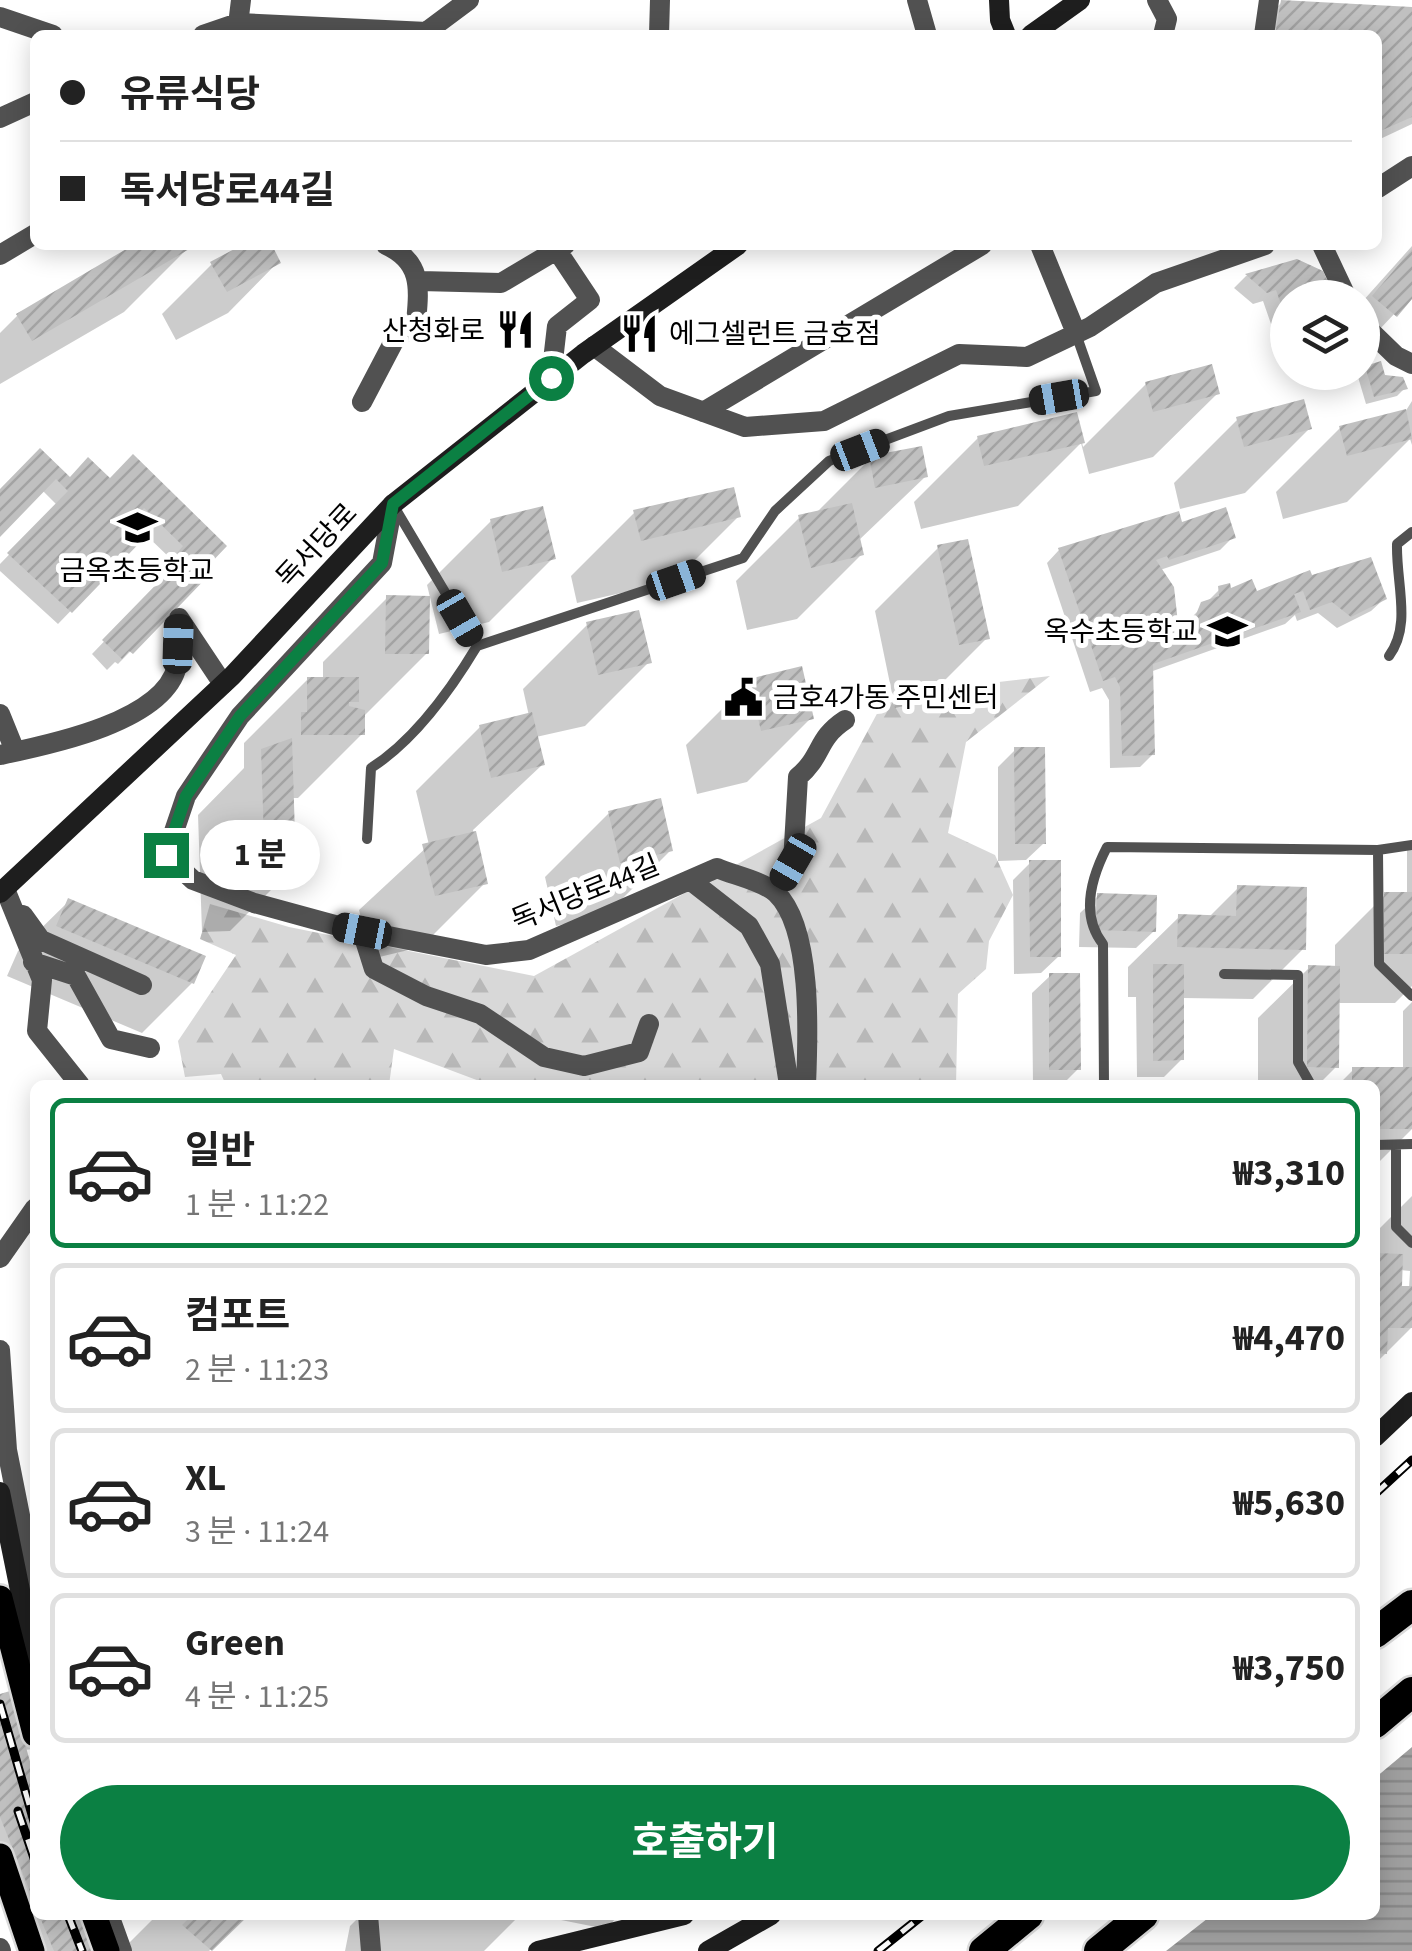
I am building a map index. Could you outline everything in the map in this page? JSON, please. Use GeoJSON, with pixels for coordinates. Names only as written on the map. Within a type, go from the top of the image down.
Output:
{"type":"FeatureCollection","features":[{"type":"Feature","properties":{"kind":"highway"},"geometry":{"type":"LineString","coordinates":[[1380,1629],[1412,1605]]}},
{"type":"Feature","properties":{"kind":"highway"},"geometry":{"type":"LineString","coordinates":[[1380,1719],[1412,1692]]}},
{"type":"Feature","properties":{"kind":"highway"},"geometry":{"type":"LineString","coordinates":[[984,1951],[1022,1920]]}},
{"type":"Feature","properties":{"kind":"highway"},"geometry":{"type":"LineString","coordinates":[[1099,1951],[1137,1920]]}},
{"type":"Feature","properties":{"kind":"main road"},"geometry":{"type":"LineString","coordinates":[[1000,0],[1005,30]]}},
{"type":"Feature","properties":{"kind":"main road"},"geometry":{"type":"LineString","coordinates":[[1042,30],[1080,0]]}},
{"type":"Feature","properties":{"kind":"main road","name":"독서당로"},"geometry":{"type":"LineString","coordinates":[[4,891],[223,684],[393,504],[551,378],[730,250]]}},
{"type":"Feature","properties":{"kind":"main road"},"geometry":{"type":"LineString","coordinates":[[1380,1432],[1412,1402]]}},
{"type":"Feature","properties":{"kind":"main road"},"geometry":{"type":"LineString","coordinates":[[0,1492],[30,1639]]}},
{"type":"Feature","properties":{"kind":"main road"},"geometry":{"type":"LineString","coordinates":[[0,1598],[30,1715]]}},
{"type":"Feature","properties":{"kind":"main road"},"geometry":{"type":"LineString","coordinates":[[0,1856],[32,1951]]}},
{"type":"Feature","properties":{"kind":"main road"},"geometry":{"type":"LineString","coordinates":[[96,1920],[107,1951]]}},
{"type":"Feature","properties":{"kind":"main road"},"geometry":{"type":"LineString","coordinates":[[538,1951],[566,1948],[666,1920]]}},
{"type":"Feature","properties":{"kind":"main road"},"geometry":{"type":"LineString","coordinates":[[708,1951],[762,1920]]}},
{"type":"Feature","properties":{"kind":"street"},"geometry":{"type":"LineString","coordinates":[[241,0],[238,29],[276,30]]}},
{"type":"Feature","properties":{"kind":"street"},"geometry":{"type":"LineString","coordinates":[[431,30],[470,0]]}},
{"type":"Feature","properties":{"kind":"street"},"geometry":{"type":"LineString","coordinates":[[659,30],[660,0]]}},
{"type":"Feature","properties":{"kind":"street"},"geometry":{"type":"LineString","coordinates":[[917,0],[926,30]]}},
{"type":"Feature","properties":{"kind":"street"},"geometry":{"type":"LineString","coordinates":[[1157,0],[1167,18],[1163,30]]}},
{"type":"Feature","properties":{"kind":"street"},"geometry":{"type":"LineString","coordinates":[[1265,30],[1269,0]]}},
{"type":"Feature","properties":{"kind":"street"},"geometry":{"type":"LineString","coordinates":[[0,16],[39,30]]}},
{"type":"Feature","properties":{"kind":"street"},"geometry":{"type":"LineString","coordinates":[[0,118],[30,104]]}},
{"type":"Feature","properties":{"kind":"street"},"geometry":{"type":"LineString","coordinates":[[1382,185],[1412,166]]}},
{"type":"Feature","properties":{"kind":"street"},"geometry":{"type":"LineString","coordinates":[[5,245],[30,236]]}},
{"type":"Feature","properties":{"kind":"street"},"geometry":{"type":"LineString","coordinates":[[362,402],[394,341],[416,323],[420,281],[397,250]]}},
{"type":"Feature","properties":{"kind":"street"},"geometry":{"type":"LineString","coordinates":[[420,281],[501,283],[559,250]]}},
{"type":"Feature","properties":{"kind":"street"},"geometry":{"type":"LineString","coordinates":[[551,378],[558,326],[590,300],[563,250]]}},
{"type":"Feature","properties":{"kind":"street"},"geometry":{"type":"LineString","coordinates":[[703,412],[974,250]]}},
{"type":"Feature","properties":{"kind":"street"},"geometry":{"type":"LineString","coordinates":[[1042,250],[1076,334]]}},
{"type":"Feature","properties":{"kind":"street"},"geometry":{"type":"LineString","coordinates":[[594,346],[660,396],[745,427],[824,421],[960,354],[1027,356],[1076,334],[1156,283],[1250,250]]}},
{"type":"Feature","properties":{"kind":"street"},"geometry":{"type":"LineString","coordinates":[[1324,250],[1339,280]]}},
{"type":"Feature","properties":{"kind":"street"},"geometry":{"type":"LineString","coordinates":[[1380,340],[1396,356],[1412,364]]}},
{"type":"Feature","properties":{"kind":"street","name":"독서당로44길"},"geometry":{"type":"LineString","coordinates":[[393,504],[382,563],[240,716],[186,796],[166,855],[194,880],[254,903],[362,931],[486,954],[529,950],[717,868],[776,892]]}},
{"type":"Feature","properties":{"kind":"street"},"geometry":{"type":"LineString","coordinates":[[0,714],[8,753],[103,730],[151,702],[178,669],[179,618],[223,684]]}},
{"type":"Feature","properties":{"kind":"street"},"geometry":{"type":"LineString","coordinates":[[806,1080],[810,1000],[794,927],[776,892],[793,862],[798,777],[816,762],[824,734],[844,720]]}},
{"type":"Feature","properties":{"kind":"street","name":"독서당로44길"},"geometry":{"type":"LineString","coordinates":[[690,880],[748,926],[770,964],[788,1080]]}},
{"type":"Feature","properties":{"kind":"street"},"geometry":{"type":"LineString","coordinates":[[4,891],[42,980],[36,1031],[76,1080]]}},
{"type":"Feature","properties":{"kind":"street"},"geometry":{"type":"LineString","coordinates":[[4,891],[41,940],[142,985]]}},
{"type":"Feature","properties":{"kind":"street"},"geometry":{"type":"LineString","coordinates":[[362,931],[374,969],[426,996],[480,1014],[544,1057],[584,1066],[639,1052],[650,1024]]}},
{"type":"Feature","properties":{"kind":"street"},"geometry":{"type":"LineString","coordinates":[[34,962],[76,976],[112,1038],[150,1048]]}},
{"type":"Feature","properties":{"kind":"street"},"geometry":{"type":"LineString","coordinates":[[0,1258],[30,1215]]}},
{"type":"Feature","properties":{"kind":"street"},"geometry":{"type":"LineString","coordinates":[[0,1350],[8,1450],[30,1565]]}},
{"type":"Feature","properties":{"kind":"street"},"geometry":{"type":"LineString","coordinates":[[111,1920],[122,1951]]}},
{"type":"Feature","properties":{"kind":"street"},"geometry":{"type":"LineString","coordinates":[[368,1920],[371,1951]]}},
{"type":"Feature","properties":{"kind":"lane"},"geometry":{"type":"LineString","coordinates":[[367,838],[371,768],[395,753],[454,684],[477,646],[743,558],[775,510],[830,461],[949,416],[1096,391],[1076,334]]}},
{"type":"Feature","properties":{"kind":"lane"},"geometry":{"type":"LineString","coordinates":[[393,504],[477,646]]}},
{"type":"Feature","properties":{"kind":"lane"},"geometry":{"type":"LineString","coordinates":[[1389,656],[1401,646],[1410,626],[1396,568],[1397,544],[1412,532]]}},
{"type":"Feature","properties":{"kind":"lane"},"geometry":{"type":"LineString","coordinates":[[1104,1080],[1104,944],[1090,927],[1092,875],[1107,847],[1378,850],[1412,845]]}},
{"type":"Feature","properties":{"kind":"lane"},"geometry":{"type":"LineString","coordinates":[[1378,850],[1379,964],[1412,996]]}},
{"type":"Feature","properties":{"kind":"lane"},"geometry":{"type":"LineString","coordinates":[[1224,974],[1298,975],[1298,1062],[1308,1080]]}},
{"type":"Feature","properties":{"kind":"lane"},"geometry":{"type":"LineString","coordinates":[[1396,1144],[1396,1227],[1412,1243]]}},
{"type":"Feature","properties":{"kind":"lane"},"geometry":{"type":"LineString","coordinates":[[1380,1145],[1412,1144]]}},
{"type":"Feature","properties":{"kind":"green space"},"geometry":{"type":"Polygon","coordinates":[[[1050,676],[966,742],[948,833],[995,855],[1013,895],[989,941],[986,969],[958,994],[956,1080],[477,1080],[394,1049],[390,1080],[224,1080],[221,1074],[185,1077],[178,1041],[236,955],[200,939],[210,904],[289,927],[534,976],[821,818],[887,695],[1050,676]]]}},
{"type":"Feature","properties":{"kind":"shaded area"},"geometry":{"type":"Polygon","coordinates":[[[1412,1747],[1412,1951],[1166,1951],[1206,1920],[1380,1920],[1380,1774],[1412,1747]]]}},
{"type":"Feature","properties":{"kind":"building"},"geometry":{"type":"Polygon","coordinates":[[[1281,0],[1412,7],[1412,117],[1382,130],[1382,30],[1276,30],[1281,0]]]}},
{"type":"Feature","properties":{"kind":"building"},"geometry":{"type":"Polygon","coordinates":[[[1412,249],[1412,299],[1397,317],[1380,303],[1380,287],[1412,249]]]}},
{"type":"Feature","properties":{"kind":"building"},"geometry":{"type":"Polygon","coordinates":[[[125,250],[188,250],[32,341],[16,314],[125,250]]]}},
{"type":"Feature","properties":{"kind":"building"},"geometry":{"type":"Polygon","coordinates":[[[233,250],[274,250],[281,263],[227,292],[210,262],[233,250]]]}},
{"type":"Feature","properties":{"kind":"building"},"geometry":{"type":"Polygon","coordinates":[[[1297,259],[1323,271],[1327,280],[1270,280],[1267,293],[1245,274],[1297,259]]]}},
{"type":"Feature","properties":{"kind":"building"},"geometry":{"type":"Polygon","coordinates":[[[1380,361],[1385,375],[1403,377],[1408,389],[1374,397],[1372,390],[1380,390],[1380,361]]]}},
{"type":"Feature","properties":{"kind":"building"},"geometry":{"type":"Polygon","coordinates":[[[1212,364],[1220,394],[1153,412],[1145,382],[1212,364]]]}},
{"type":"Feature","properties":{"kind":"building"},"geometry":{"type":"Polygon","coordinates":[[[1304,399],[1312,429],[1244,447],[1236,417],[1304,399]]]}},
{"type":"Feature","properties":{"kind":"building"},"geometry":{"type":"Polygon","coordinates":[[[1406,409],[1412,439],[1347,456],[1339,426],[1406,409]]]}},
{"type":"Feature","properties":{"kind":"building"},"geometry":{"type":"Polygon","coordinates":[[[1077,412],[1085,443],[984,466],[977,436],[1077,412]]]}},
{"type":"Feature","properties":{"kind":"building"},"geometry":{"type":"Polygon","coordinates":[[[922,446],[928,477],[875,488],[869,456],[922,446]]]}},
{"type":"Feature","properties":{"kind":"building"},"geometry":{"type":"Polygon","coordinates":[[[40,448],[70,477],[88,457],[110,478],[133,454],[227,546],[207,567],[212,572],[133,654],[129,651],[122,659],[102,640],[180,560],[175,555],[183,546],[144,508],[137,516],[152,530],[72,613],[7,553],[68,491],[56,479],[0,537],[0,489],[40,448]]]}},
{"type":"Feature","properties":{"kind":"building"},"geometry":{"type":"Polygon","coordinates":[[[734,487],[741,517],[641,541],[633,510],[734,487]]]}},
{"type":"Feature","properties":{"kind":"building"},"geometry":{"type":"Polygon","coordinates":[[[852,503],[864,555],[811,568],[798,515],[852,503]]]}},
{"type":"Feature","properties":{"kind":"building"},"geometry":{"type":"Polygon","coordinates":[[[543,506],[556,559],[502,572],[490,519],[543,506]]]}},
{"type":"Feature","properties":{"kind":"building"},"geometry":{"type":"Polygon","coordinates":[[[1226,507],[1236,538],[1169,560],[1167,556],[1156,560],[1174,587],[1178,623],[1195,617],[1201,602],[1219,596],[1218,586],[1230,583],[1231,588],[1252,579],[1257,591],[1310,570],[1312,575],[1371,557],[1387,599],[1351,617],[1332,602],[1310,610],[1303,591],[1294,594],[1301,612],[1153,664],[1155,755],[1122,756],[1120,687],[1115,677],[1103,681],[1058,548],[1179,511],[1182,522],[1226,507]]]}},
{"type":"Feature","properties":{"kind":"building"},"geometry":{"type":"Polygon","coordinates":[[[968,539],[990,639],[959,645],[937,545],[968,539]]]}},
{"type":"Feature","properties":{"kind":"building"},"geometry":{"type":"Polygon","coordinates":[[[386,595],[430,596],[429,654],[385,654],[386,595]]]}},
{"type":"Feature","properties":{"kind":"building"},"geometry":{"type":"Polygon","coordinates":[[[639,610],[652,663],[598,675],[586,622],[639,610]]]}},
{"type":"Feature","properties":{"kind":"building"},"geometry":{"type":"Polygon","coordinates":[[[802,666],[814,719],[761,731],[749,679],[802,666]]]}},
{"type":"Feature","properties":{"kind":"building"},"geometry":{"type":"Polygon","coordinates":[[[307,677],[359,677],[359,702],[349,702],[349,706],[365,710],[365,735],[301,735],[301,712],[307,712],[307,677]]]}},
{"type":"Feature","properties":{"kind":"building"},"geometry":{"type":"Polygon","coordinates":[[[532,712],[545,765],[491,778],[479,725],[532,712]]]}},
{"type":"Feature","properties":{"kind":"building"},"geometry":{"type":"Polygon","coordinates":[[[292,738],[296,868],[265,869],[261,749],[292,738]]]}},
{"type":"Feature","properties":{"kind":"building"},"geometry":{"type":"Polygon","coordinates":[[[1014,747],[1045,747],[1046,844],[1015,844],[1014,747]]]}},
{"type":"Feature","properties":{"kind":"building"},"geometry":{"type":"Polygon","coordinates":[[[661,798],[673,851],[620,863],[608,811],[661,798]]]}},
{"type":"Feature","properties":{"kind":"building"},"geometry":{"type":"Polygon","coordinates":[[[476,831],[488,884],[435,896],[422,844],[476,831]]]}},
{"type":"Feature","properties":{"kind":"building"},"geometry":{"type":"Polygon","coordinates":[[[1029,860],[1061,860],[1061,957],[1030,957],[1029,860]]]}},
{"type":"Feature","properties":{"kind":"building"},"geometry":{"type":"Polygon","coordinates":[[[1237,885],[1307,887],[1306,950],[1177,947],[1178,914],[1236,916],[1237,885]]]}},
{"type":"Feature","properties":{"kind":"building"},"geometry":{"type":"Polygon","coordinates":[[[1384,892],[1412,892],[1412,954],[1384,954],[1384,892]]]}},
{"type":"Feature","properties":{"kind":"building"},"geometry":{"type":"Polygon","coordinates":[[[1097,893],[1157,895],[1156,932],[1096,930],[1097,893]]]}},
{"type":"Feature","properties":{"kind":"building"},"geometry":{"type":"Polygon","coordinates":[[[68,898],[206,956],[194,984],[56,926],[68,898]]]}},
{"type":"Feature","properties":{"kind":"building"},"geometry":{"type":"Polygon","coordinates":[[[1153,964],[1184,964],[1184,1060],[1153,1061],[1153,964]]]}},
{"type":"Feature","properties":{"kind":"building"},"geometry":{"type":"Polygon","coordinates":[[[1308,965],[1340,966],[1339,1068],[1307,1067],[1308,965]]]}},
{"type":"Feature","properties":{"kind":"building"},"geometry":{"type":"Polygon","coordinates":[[[1049,973],[1080,973],[1081,1070],[1049,1070],[1049,973]]]}},
{"type":"Feature","properties":{"kind":"building"},"geometry":{"type":"Polygon","coordinates":[[[1352,1067],[1412,1067],[1412,1129],[1380,1129],[1380,1080],[1352,1080],[1352,1067]]]}},
{"type":"Feature","properties":{"kind":"building"},"geometry":{"type":"Polygon","coordinates":[[[1380,1253],[1403,1254],[1402,1286],[1412,1286],[1412,1328],[1388,1328],[1387,1354],[1380,1353],[1380,1253]]]}},
{"type":"Feature","properties":{"kind":"building"},"geometry":{"type":"Polygon","coordinates":[[[10,1691],[30,1761],[30,1892],[0,1817],[0,1694],[10,1691]]]}},
{"type":"Feature","properties":{"kind":"building"},"geometry":{"type":"Polygon","coordinates":[[[41,1920],[81,1920],[93,1951],[54,1951],[41,1920]]]}},
{"type":"Feature","properties":{"kind":"building"},"geometry":{"type":"Polygon","coordinates":[[[187,1920],[244,1920],[212,1951],[182,1925],[187,1920]]]}},
{"type":"Feature","properties":{"kind":"railway"},"geometry":{"type":"LineString","coordinates":[[1380,1489],[1412,1460]]}},
{"type":"Feature","properties":{"kind":"railway"},"geometry":{"type":"LineString","coordinates":[[0,1704],[30,1808]]}},
{"type":"Feature","properties":{"kind":"railway"},"geometry":{"type":"LineString","coordinates":[[18,1811],[30,1846]]}},
{"type":"Feature","properties":{"kind":"railway"},"geometry":{"type":"LineString","coordinates":[[70,1920],[82,1951]]}},
{"type":"Feature","properties":{"kind":"railway"},"geometry":{"type":"LineString","coordinates":[[878,1951],[917,1920]]}},
{"type":"Feature","properties":{"kind":"place","name":"산청화로"},"geometry":{"type":"Point","coordinates":[515,330]}},
{"type":"Feature","properties":{"kind":"place","name":"에그셀런트 금호점"},"geometry":{"type":"Point","coordinates":[639,333]}},
{"type":"Feature","properties":{"kind":"place","name":"금옥초등학교"},"geometry":{"type":"Point","coordinates":[137,527]}},
{"type":"Feature","properties":{"kind":"place","name":"옥수초등학교"},"geometry":{"type":"Point","coordinates":[1228,631]}},
{"type":"Feature","properties":{"kind":"place","name":"금호4가동 주민센터"},"geometry":{"type":"Point","coordinates":[743,697]}},
{"type":"Feature","properties":{"kind":"route"},"geometry":{"type":"LineString","coordinates":[[166,855],[186,796],[240,716],[382,563],[393,504],[450,454],[551,378]]}}]}
